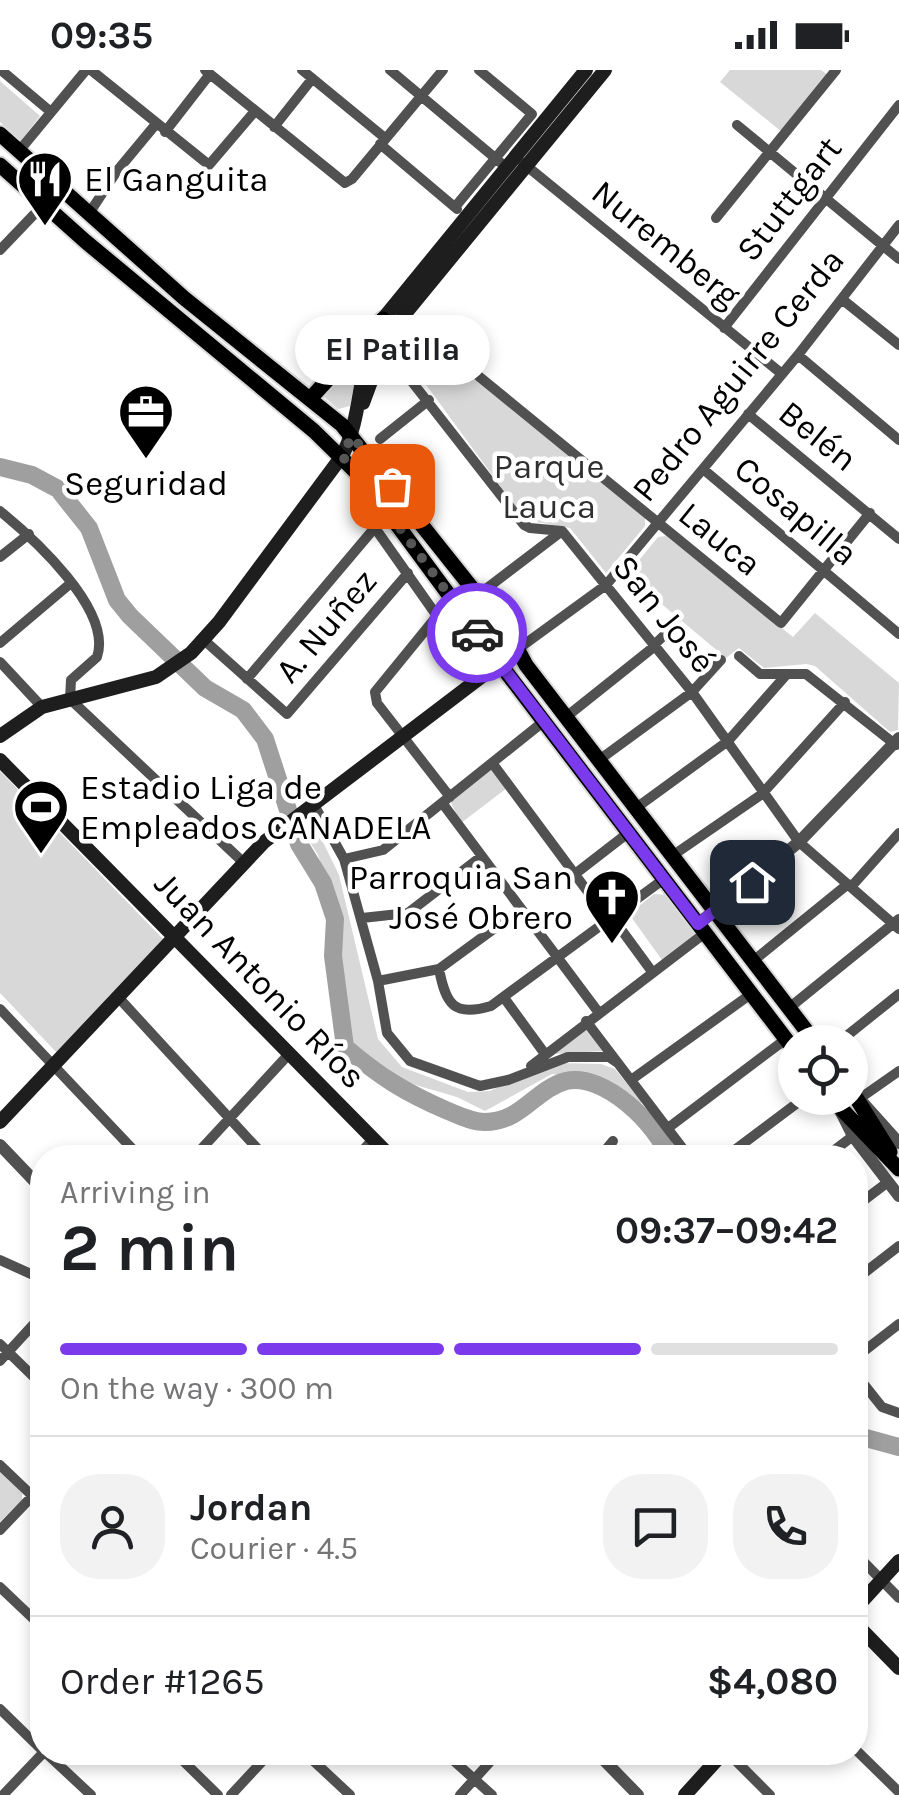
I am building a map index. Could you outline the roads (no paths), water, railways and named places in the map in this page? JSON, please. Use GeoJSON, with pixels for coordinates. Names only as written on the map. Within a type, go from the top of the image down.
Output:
{"type":"FeatureCollection","features":[{"type":"Feature","properties":{"kind":"main road"},"geometry":{"type":"LineString","coordinates":[[511,162],[605,70]]}},
{"type":"Feature","properties":{"kind":"main road"},"geometry":{"type":"LineString","coordinates":[[354,429],[364,359],[394,313],[578,73]]}},
{"type":"Feature","properties":{"kind":"main road"},"geometry":{"type":"LineString","coordinates":[[0,134],[94,220],[310,399],[354,429],[566,717],[802,1025]]}},
{"type":"Feature","properties":{"kind":"main road"},"geometry":{"type":"LineString","coordinates":[[0,165],[342,456],[778,1029]]}},
{"type":"Feature","properties":{"kind":"main road"},"geometry":{"type":"LineString","coordinates":[[85,241],[94,220]]}},
{"type":"Feature","properties":{"kind":"main road"},"geometry":{"type":"LineString","coordinates":[[310,399],[394,313]]}},
{"type":"Feature","properties":{"kind":"main road"},"geometry":{"type":"LineString","coordinates":[[0,736],[42,706],[156,677],[204,640],[342,456],[394,313]]}},
{"type":"Feature","properties":{"kind":"main road","name":"Pedro Aguirre Cerda"},"geometry":{"type":"LineString","coordinates":[[0,1122],[269,838],[518,650]]}},
{"type":"Feature","properties":{"kind":"main road","name":"Juan Antonio Ríos"},"geometry":{"type":"LineString","coordinates":[[0,760],[379,1145]]}},
{"type":"Feature","properties":{"kind":"main road"},"geometry":{"type":"LineString","coordinates":[[845,1115],[895,1173]]}},
{"type":"Feature","properties":{"kind":"main road"},"geometry":{"type":"LineString","coordinates":[[865,1115],[895,1173]]}},
{"type":"Feature","properties":{"kind":"main road"},"geometry":{"type":"LineString","coordinates":[[868,1594],[899,1561]]}},
{"type":"Feature","properties":{"kind":"main road"},"geometry":{"type":"LineString","coordinates":[[868,1637],[899,1668]]}},
{"type":"Feature","properties":{"kind":"main road"},"geometry":{"type":"LineString","coordinates":[[685,1795],[713,1765]]}},
{"type":"Feature","properties":{"kind":"street"},"geometry":{"type":"LineString","coordinates":[[1,70],[52,112]]}},
{"type":"Feature","properties":{"kind":"street"},"geometry":{"type":"LineString","coordinates":[[19,151],[89,70],[209,165],[255,111]]}},
{"type":"Feature","properties":{"kind":"street"},"geometry":{"type":"LineString","coordinates":[[302,70],[466,217]]}},
{"type":"Feature","properties":{"kind":"street","name":"Nuremberg"},"geometry":{"type":"LineString","coordinates":[[390,70],[782,374]]}},
{"type":"Feature","properties":{"kind":"street"},"geometry":{"type":"LineString","coordinates":[[94,220],[117,171],[207,72],[345,183],[443,70]]}},
{"type":"Feature","properties":{"kind":"street"},"geometry":{"type":"LineString","coordinates":[[479,70],[532,114],[511,162]]}},
{"type":"Feature","properties":{"kind":"street"},"geometry":{"type":"LineString","coordinates":[[716,218],[836,70]]}},
{"type":"Feature","properties":{"kind":"street"},"geometry":{"type":"LineString","coordinates":[[274,127],[312,79]]}},
{"type":"Feature","properties":{"kind":"street","name":"Stuttgart"},"geometry":{"type":"LineString","coordinates":[[724,328],[899,104]]}},
{"type":"Feature","properties":{"kind":"street"},"geometry":{"type":"LineString","coordinates":[[737,125],[899,259]]}},
{"type":"Feature","properties":{"kind":"street"},"geometry":{"type":"LineString","coordinates":[[0,250],[44,204]]}},
{"type":"Feature","properties":{"kind":"street","name":"Pedro Aguirre Cerda"},"geometry":{"type":"LineString","coordinates":[[518,650],[606,584],[798,355],[899,226]]}},
{"type":"Feature","properties":{"kind":"street"},"geometry":{"type":"LineString","coordinates":[[843,300],[899,346]]}},
{"type":"Feature","properties":{"kind":"street","name":"Lauca"},"geometry":{"type":"LineString","coordinates":[[394,313],[781,624],[824,569]]}},
{"type":"Feature","properties":{"kind":"street"},"geometry":{"type":"LineString","coordinates":[[384,346],[524,525],[562,531]]}},
{"type":"Feature","properties":{"kind":"street"},"geometry":{"type":"LineString","coordinates":[[798,355],[899,440]]}},
{"type":"Feature","properties":{"kind":"street"},"geometry":{"type":"LineString","coordinates":[[380,438],[428,400]]}},
{"type":"Feature","properties":{"kind":"street","name":"Belén"},"geometry":{"type":"LineString","coordinates":[[748,414],[899,539]]}},
{"type":"Feature","properties":{"kind":"street","name":"Cosapilla"},"geometry":{"type":"LineString","coordinates":[[703,469],[899,634]]}},
{"type":"Feature","properties":{"kind":"street"},"geometry":{"type":"LineString","coordinates":[[0,511],[28,534],[71,583],[85,601],[99,636],[100,650],[92,663],[71,680],[70,699],[244,863]]}},
{"type":"Feature","properties":{"kind":"street"},"geometry":{"type":"LineString","coordinates":[[204,640],[247,679],[388,512]]}},
{"type":"Feature","properties":{"kind":"street"},"geometry":{"type":"LineString","coordinates":[[824,569],[870,513]]}},
{"type":"Feature","properties":{"kind":"street"},"geometry":{"type":"LineString","coordinates":[[375,528],[436,616]]}},
{"type":"Feature","properties":{"kind":"street"},"geometry":{"type":"LineString","coordinates":[[478,595],[562,531]]}},
{"type":"Feature","properties":{"kind":"street","name":"San José"},"geometry":{"type":"LineString","coordinates":[[562,531],[692,692],[799,842],[897,924]]}},
{"type":"Feature","properties":{"kind":"street"},"geometry":{"type":"LineString","coordinates":[[0,557],[28,534]]}},
{"type":"Feature","properties":{"kind":"street","name":"A. Nuñez"},"geometry":{"type":"LineString","coordinates":[[247,679],[287,714],[408,572]]}},
{"type":"Feature","properties":{"kind":"street"},"geometry":{"type":"LineString","coordinates":[[0,643],[71,583]]}},
{"type":"Feature","properties":{"kind":"street"},"geometry":{"type":"LineString","coordinates":[[456,602],[436,616],[375,692],[376,698],[482,856],[599,1013]]}},
{"type":"Feature","properties":{"kind":"street"},"geometry":{"type":"LineString","coordinates":[[566,717],[655,646],[676,624]]}},
{"type":"Feature","properties":{"kind":"street"},"geometry":{"type":"LineString","coordinates":[[524,1072],[653,973],[702,929],[715,912],[799,842],[898,743],[806,674],[760,674],[739,656]]}},
{"type":"Feature","properties":{"kind":"street"},"geometry":{"type":"LineString","coordinates":[[600,760],[692,692],[720,660]]}},
{"type":"Feature","properties":{"kind":"street"},"geometry":{"type":"LineString","coordinates":[[0,662],[42,706]]}},
{"type":"Feature","properties":{"kind":"street"},"geometry":{"type":"LineString","coordinates":[[636,808],[728,741],[787,674]]}},
{"type":"Feature","properties":{"kind":"street"},"geometry":{"type":"LineString","coordinates":[[672,856],[762,794],[845,702]]}},
{"type":"Feature","properties":{"kind":"street"},"geometry":{"type":"LineString","coordinates":[[344,859],[383,850],[544,722]]}},
{"type":"Feature","properties":{"kind":"street"},"geometry":{"type":"LineString","coordinates":[[493,764],[653,973]]}},
{"type":"Feature","properties":{"kind":"street"},"geometry":{"type":"LineString","coordinates":[[308,807],[344,859],[378,980],[388,1033],[410,1062],[480,1086],[508,1080],[568,1056],[609,1057],[618,1063]]}},
{"type":"Feature","properties":{"kind":"street"},"geometry":{"type":"LineString","coordinates":[[575,874],[628,833]]}},
{"type":"Feature","properties":{"kind":"street"},"geometry":{"type":"LineString","coordinates":[[753,962],[849,886],[899,834]]}},
{"type":"Feature","properties":{"kind":"street"},"geometry":{"type":"LineString","coordinates":[[362,918],[408,913],[482,856]]}},
{"type":"Feature","properties":{"kind":"street"},"geometry":{"type":"LineString","coordinates":[[439,970],[447,1000],[461,1010],[480,1009],[505,998],[664,879]]}},
{"type":"Feature","properties":{"kind":"street"},"geometry":{"type":"LineString","coordinates":[[378,980],[439,970],[521,909]]}},
{"type":"Feature","properties":{"kind":"street"},"geometry":{"type":"LineString","coordinates":[[789,1008],[897,924]]}},
{"type":"Feature","properties":{"kind":"street"},"geometry":{"type":"LineString","coordinates":[[631,1080],[752,994]]}},
{"type":"Feature","properties":{"kind":"street"},"geometry":{"type":"LineString","coordinates":[[860,1025],[899,994]]}},
{"type":"Feature","properties":{"kind":"street"},"geometry":{"type":"LineString","coordinates":[[118,997],[254,1145]]}},
{"type":"Feature","properties":{"kind":"street"},"geometry":{"type":"LineString","coordinates":[[505,998],[545,1054]]}},
{"type":"Feature","properties":{"kind":"street"},"geometry":{"type":"LineString","coordinates":[[0,1009],[130,1145]]}},
{"type":"Feature","properties":{"kind":"street"},"geometry":{"type":"LineString","coordinates":[[586,1021],[680,1145]]}},
{"type":"Feature","properties":{"kind":"street"},"geometry":{"type":"LineString","coordinates":[[668,1128],[778,1053]]}},
{"type":"Feature","properties":{"kind":"street"},"geometry":{"type":"LineString","coordinates":[[205,1145],[289,1054]]}},
{"type":"Feature","properties":{"kind":"street"},"geometry":{"type":"LineString","coordinates":[[868,1086],[899,1071]]}},
{"type":"Feature","properties":{"kind":"street"},"geometry":{"type":"LineString","coordinates":[[868,1108],[896,1139]]}},
{"type":"Feature","properties":{"kind":"street"},"geometry":{"type":"LineString","coordinates":[[741,1145],[781,1115]]}},
{"type":"Feature","properties":{"kind":"street"},"geometry":{"type":"LineString","coordinates":[[842,1115],[853,1136],[863,1145]]}},
{"type":"Feature","properties":{"kind":"street"},"geometry":{"type":"LineString","coordinates":[[841,1145],[853,1136]]}},
{"type":"Feature","properties":{"kind":"street"},"geometry":{"type":"LineString","coordinates":[[368,1145],[373,1139]]}},
{"type":"Feature","properties":{"kind":"street"},"geometry":{"type":"LineString","coordinates":[[609,1145],[613,1141]]}},
{"type":"Feature","properties":{"kind":"street"},"geometry":{"type":"LineString","coordinates":[[0,1145],[30,1176]]}},
{"type":"Feature","properties":{"kind":"street"},"geometry":{"type":"LineString","coordinates":[[868,1149],[895,1173],[899,1196]]}},
{"type":"Feature","properties":{"kind":"street"},"geometry":{"type":"LineString","coordinates":[[868,1196],[895,1173]]}},
{"type":"Feature","properties":{"kind":"street"},"geometry":{"type":"LineString","coordinates":[[868,1270],[899,1246]]}},
{"type":"Feature","properties":{"kind":"street"},"geometry":{"type":"LineString","coordinates":[[0,1260],[30,1274]]}},
{"type":"Feature","properties":{"kind":"street"},"geometry":{"type":"LineString","coordinates":[[868,1348],[899,1324]]}},
{"type":"Feature","properties":{"kind":"street"},"geometry":{"type":"LineString","coordinates":[[30,1326],[3,1352],[30,1375]]}},
{"type":"Feature","properties":{"kind":"street"},"geometry":{"type":"LineString","coordinates":[[868,1389],[882,1407],[899,1414]]}},
{"type":"Feature","properties":{"kind":"street"},"geometry":{"type":"LineString","coordinates":[[0,1465],[30,1493]]}},
{"type":"Feature","properties":{"kind":"street"},"geometry":{"type":"LineString","coordinates":[[0,1530],[30,1499]]}},
{"type":"Feature","properties":{"kind":"street"},"geometry":{"type":"LineString","coordinates":[[868,1567],[899,1598]]}},
{"type":"Feature","properties":{"kind":"street"},"geometry":{"type":"LineString","coordinates":[[0,1586],[30,1615]]}},
{"type":"Feature","properties":{"kind":"street"},"geometry":{"type":"LineString","coordinates":[[0,1709],[30,1738]]}},
{"type":"Feature","properties":{"kind":"street"},"geometry":{"type":"LineString","coordinates":[[868,1762],[899,1792]]}},
{"type":"Feature","properties":{"kind":"street"},"geometry":{"type":"LineString","coordinates":[[2,1795],[31,1765]]}},
{"type":"Feature","properties":{"kind":"street"},"geometry":{"type":"LineString","coordinates":[[59,1765],[92,1795]]}},
{"type":"Feature","properties":{"kind":"street"},"geometry":{"type":"LineString","coordinates":[[187,1765],[218,1795]]}},
{"type":"Feature","properties":{"kind":"street"},"geometry":{"type":"LineString","coordinates":[[231,1795],[259,1765]]}},
{"type":"Feature","properties":{"kind":"street"},"geometry":{"type":"LineString","coordinates":[[318,1765],[350,1795]]}},
{"type":"Feature","properties":{"kind":"street"},"geometry":{"type":"LineString","coordinates":[[458,1765],[492,1795]]}},
{"type":"Feature","properties":{"kind":"street"},"geometry":{"type":"LineString","coordinates":[[460,1795],[487,1765]]}},
{"type":"Feature","properties":{"kind":"street"},"geometry":{"type":"LineString","coordinates":[[609,1765],[638,1795]]}},
{"type":"Feature","properties":{"kind":"street"},"geometry":{"type":"LineString","coordinates":[[739,1765],[770,1795]]}},
{"type":"Feature","properties":{"kind":"waterway"},"geometry":{"type":"LineString","coordinates":[[0,467],[32,475],[58,489],[89,528],[117,600],[130,616],[205,688],[243,710],[265,739],[299,844],[323,883],[335,919],[333,956],[345,1047],[406,1091],[480,1122],[509,1117],[555,1085],[581,1080],[628,1104],[663,1145]]}},
{"type":"Feature","properties":{"kind":"waterway"},"geometry":{"type":"LineString","coordinates":[[868,1439],[899,1447]]}},
{"type":"Feature","properties":{"kind":"place","name":"El Ganguita"},"geometry":{"type":"Point","coordinates":[45,228]}},
{"type":"Feature","properties":{"kind":"place","name":"Seguridad"},"geometry":{"type":"Point","coordinates":[146,461]}},
{"type":"Feature","properties":{"kind":"place","name":"El Patilla"},"geometry":{"type":"Point","coordinates":[392,486]}},
{"type":"Feature","properties":{"kind":"place","name":"Estadio Liga de Empleados CANADELA"},"geometry":{"type":"Point","coordinates":[41,856]}},
{"type":"Feature","properties":{"kind":"place","name":"Parroquia San José Obrero"},"geometry":{"type":"Point","coordinates":[612,946]}},
{"type":"Feature","properties":{"kind":"park label","name":"Parque Lauca"},"geometry":{"type":"Point","coordinates":[549,486]}}]}
